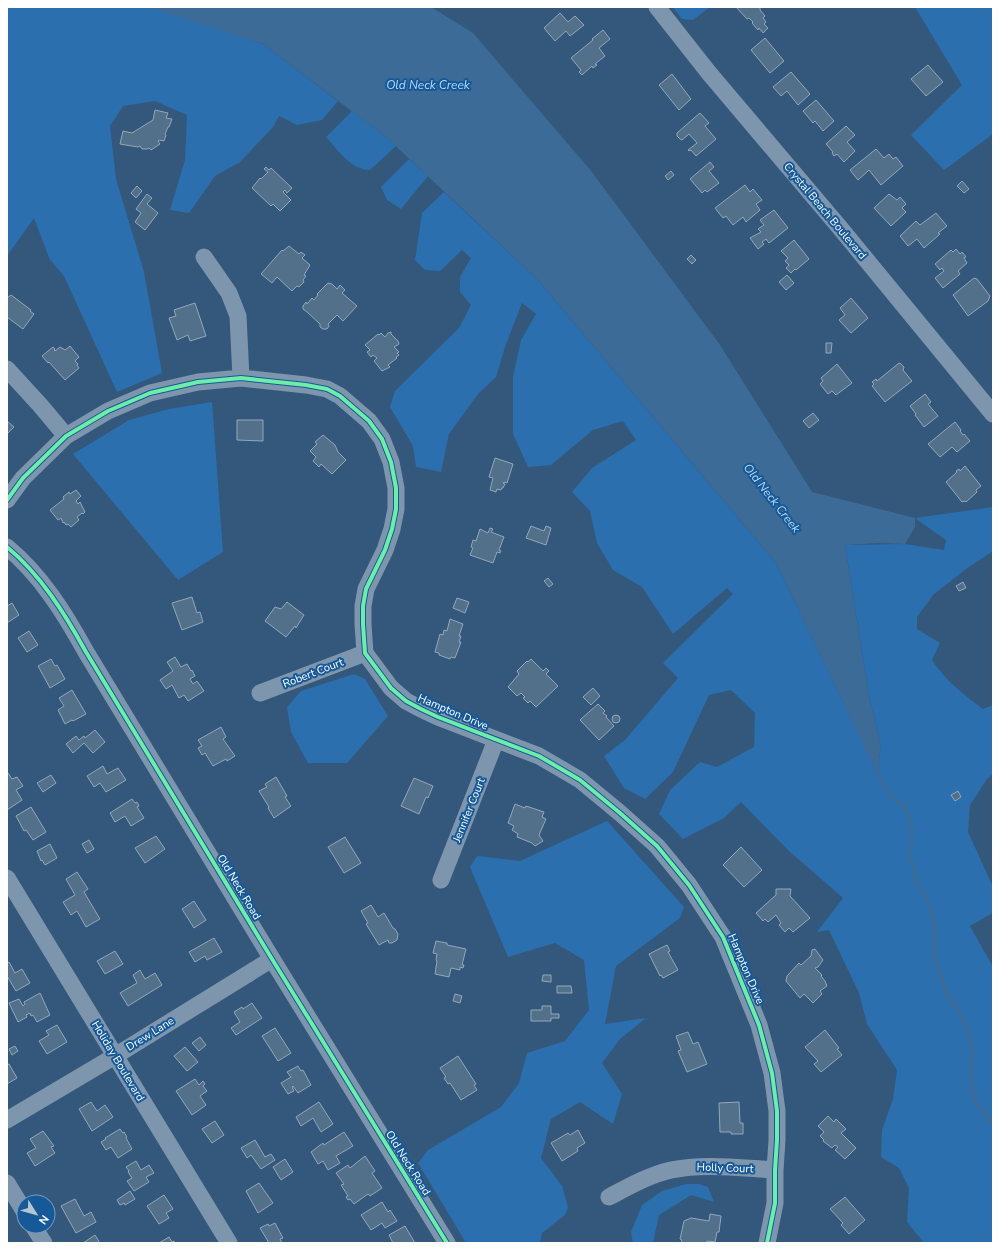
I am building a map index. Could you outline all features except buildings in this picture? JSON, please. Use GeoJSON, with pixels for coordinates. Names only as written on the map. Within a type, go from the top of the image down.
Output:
{"type":"FeatureCollection","features":[{"type":"Feature","properties":{"kind":"street","name":"Crystal Beach Boulevard"},"geometry":{"type":"LineString","coordinates":[[657,7],[709,73],[856,247],[993,414]]}},
{"type":"Feature","properties":{"kind":"street"},"geometry":{"type":"LineString","coordinates":[[204,257],[228,293],[238,316],[241,378]]}},
{"type":"Feature","properties":{"kind":"street"},"geometry":{"type":"LineString","coordinates":[[7,369],[66,436]]}},
{"type":"Feature","properties":{"kind":"street","name":"Hampton Drive"},"geometry":{"type":"LineString","coordinates":[[7,500],[23,478],[66,436],[108,411],[150,393],[198,382],[241,378],[306,385],[327,389],[340,396],[369,421],[382,439],[391,462],[396,488],[396,509],[392,530],[385,550],[366,589],[363,606],[366,653],[372,664],[391,688],[406,701],[421,709],[539,756],[580,780],[620,813],[656,846],[689,884],[723,937],[759,1025],[772,1073],[777,1111],[777,1140],[775,1203],[767,1243]]}},
{"type":"Feature","properties":{"kind":"street","name":"Old Neck Road"},"geometry":{"type":"LineString","coordinates":[[7,547],[31,570],[57,604],[73,629],[272,959],[447,1243]]}},
{"type":"Feature","properties":{"kind":"street","name":"Robert Court"},"geometry":{"type":"LineString","coordinates":[[260,693],[366,653]]}},
{"type":"Feature","properties":{"kind":"street","name":"Jennifer Court"},"geometry":{"type":"LineString","coordinates":[[441,880],[496,740]]}},
{"type":"Feature","properties":{"kind":"street","name":"Holiday Boulevard"},"geometry":{"type":"LineString","coordinates":[[7,878],[229,1243]]}},
{"type":"Feature","properties":{"kind":"street","name":"Drew Lane"},"geometry":{"type":"LineString","coordinates":[[7,1120],[115,1056],[272,959]]}},
{"type":"Feature","properties":{"kind":"street","name":"Holly Court"},"geometry":{"type":"LineString","coordinates":[[609,1197],[639,1181],[670,1171],[697,1166],[775,1170]]}},
{"type":"Feature","properties":{"kind":"street"},"geometry":{"type":"LineString","coordinates":[[7,1183],[16,1198]]}},
{"type":"Feature","properties":{"kind":"street"},"geometry":{"type":"LineString","coordinates":[[38,1234],[44,1243]]}},
{"type":"Feature","properties":{"kind":"shaded area"},"geometry":{"type":"Polygon","coordinates":[[[7,7],[154,7],[263,44],[338,101],[322,120],[297,125],[279,116],[273,127],[240,162],[215,176],[189,213],[170,210],[185,160],[187,115],[155,101],[123,106],[110,126],[116,179],[144,272],[162,373],[117,392],[64,276],[50,260],[34,218],[7,256],[7,7]]]}},
{"type":"Feature","properties":{"kind":"shaded area"},"geometry":{"type":"Polygon","coordinates":[[[673,7],[710,7],[693,20],[682,19],[673,7]]]}},
{"type":"Feature","properties":{"kind":"shaded area"},"geometry":{"type":"Polygon","coordinates":[[[915,7],[993,7],[993,134],[944,170],[911,135],[962,85],[915,7]]]}},
{"type":"Feature","properties":{"kind":"shaded area"},"geometry":{"type":"Polygon","coordinates":[[[352,111],[396,146],[370,170],[357,167],[351,163],[326,137],[352,111]]]}},
{"type":"Feature","properties":{"kind":"shaded area"},"geometry":{"type":"Polygon","coordinates":[[[409,159],[428,176],[401,209],[387,200],[381,187],[409,159]]]}},
{"type":"Feature","properties":{"kind":"shaded area"},"geometry":{"type":"Polygon","coordinates":[[[444,192],[537,279],[776,563],[877,772],[881,746],[869,696],[845,545],[905,544],[944,550],[946,540],[915,518],[993,507],[993,551],[966,569],[933,595],[917,617],[917,629],[940,643],[932,660],[949,681],[983,709],[993,705],[993,774],[987,779],[970,805],[968,832],[993,887],[993,910],[991,914],[970,926],[993,967],[993,1243],[924,1243],[907,1222],[909,1188],[899,1168],[881,1157],[882,1130],[893,1099],[897,1070],[867,1024],[859,993],[829,930],[817,932],[843,898],[789,851],[741,802],[724,818],[683,839],[659,814],[670,790],[700,762],[717,767],[754,747],[755,713],[731,690],[709,695],[673,772],[645,799],[624,788],[604,756],[625,740],[678,678],[663,663],[733,594],[727,588],[673,634],[642,587],[613,570],[597,543],[590,511],[572,492],[592,468],[636,440],[623,421],[593,430],[551,465],[528,467],[513,434],[513,377],[521,340],[536,314],[522,303],[505,347],[496,377],[478,394],[449,434],[441,472],[416,467],[413,446],[390,407],[395,391],[459,328],[471,305],[460,292],[460,277],[471,258],[462,250],[440,271],[425,270],[415,260],[422,213],[444,192]]]}},
{"type":"Feature","properties":{"kind":"shaded area"},"geometry":{"type":"Polygon","coordinates":[[[212,402],[223,552],[178,580],[73,454],[129,420],[169,409],[212,402]]]}},
{"type":"Feature","properties":{"kind":"shaded area"},"geometry":{"type":"Polygon","coordinates":[[[354,674],[365,679],[388,716],[347,763],[308,763],[291,732],[287,707],[301,691],[354,674]]]}},
{"type":"Feature","properties":{"kind":"shaded area"},"geometry":{"type":"Polygon","coordinates":[[[607,821],[684,907],[680,918],[616,966],[605,1024],[646,1018],[620,1039],[602,1063],[622,1094],[613,1124],[580,1102],[551,1119],[541,1158],[562,1186],[568,1207],[565,1215],[542,1233],[540,1243],[466,1243],[418,1163],[428,1150],[501,1107],[519,1083],[527,1053],[565,1041],[589,1010],[584,960],[555,943],[508,957],[470,867],[477,856],[520,861],[607,821]]]}},
{"type":"Feature","properties":{"kind":"shaded area"},"geometry":{"type":"Polygon","coordinates":[[[686,1184],[699,1184],[708,1187],[714,1202],[691,1195],[659,1215],[653,1243],[633,1243],[631,1232],[642,1205],[662,1191],[686,1184]]]}},
{"type":"Feature","properties":{"kind":"water","name":"Old Neck Creek"},"geometry":{"type":"Polygon","coordinates":[[[148,7],[431,7],[473,33],[592,172],[720,345],[812,492],[915,518],[915,527],[905,544],[878,543],[845,545],[869,696],[881,746],[877,773],[776,563],[537,279],[386,137],[263,44],[148,7]]]}},
{"type":"Feature","properties":{"kind":"waterway","name":"Old Neck Creek"},"geometry":{"type":"LineString","coordinates":[[876,770],[891,797],[905,807],[912,827],[910,855],[916,880],[930,906],[935,929],[935,958],[946,992],[964,1021],[972,1046],[971,1076],[973,1099],[993,1124]]}},
{"type":"Feature","properties":{"kind":"cycle path"},"geometry":{"type":"LineString","coordinates":[[7,500],[23,478],[66,436],[108,411],[150,393],[198,382],[241,378],[306,385],[327,389],[340,396],[369,421],[382,439],[391,462],[396,488],[396,509],[392,529],[385,550],[366,589],[363,606],[365,653],[391,688],[406,701],[438,717],[539,756],[580,780],[657,846],[689,885],[723,937],[759,1025],[772,1073],[777,1111],[777,1140],[775,1203],[767,1243]]}},
{"type":"Feature","properties":{"kind":"cycle path"},"geometry":{"type":"LineString","coordinates":[[7,547],[31,570],[61,609],[272,959],[447,1243]]}}]}
